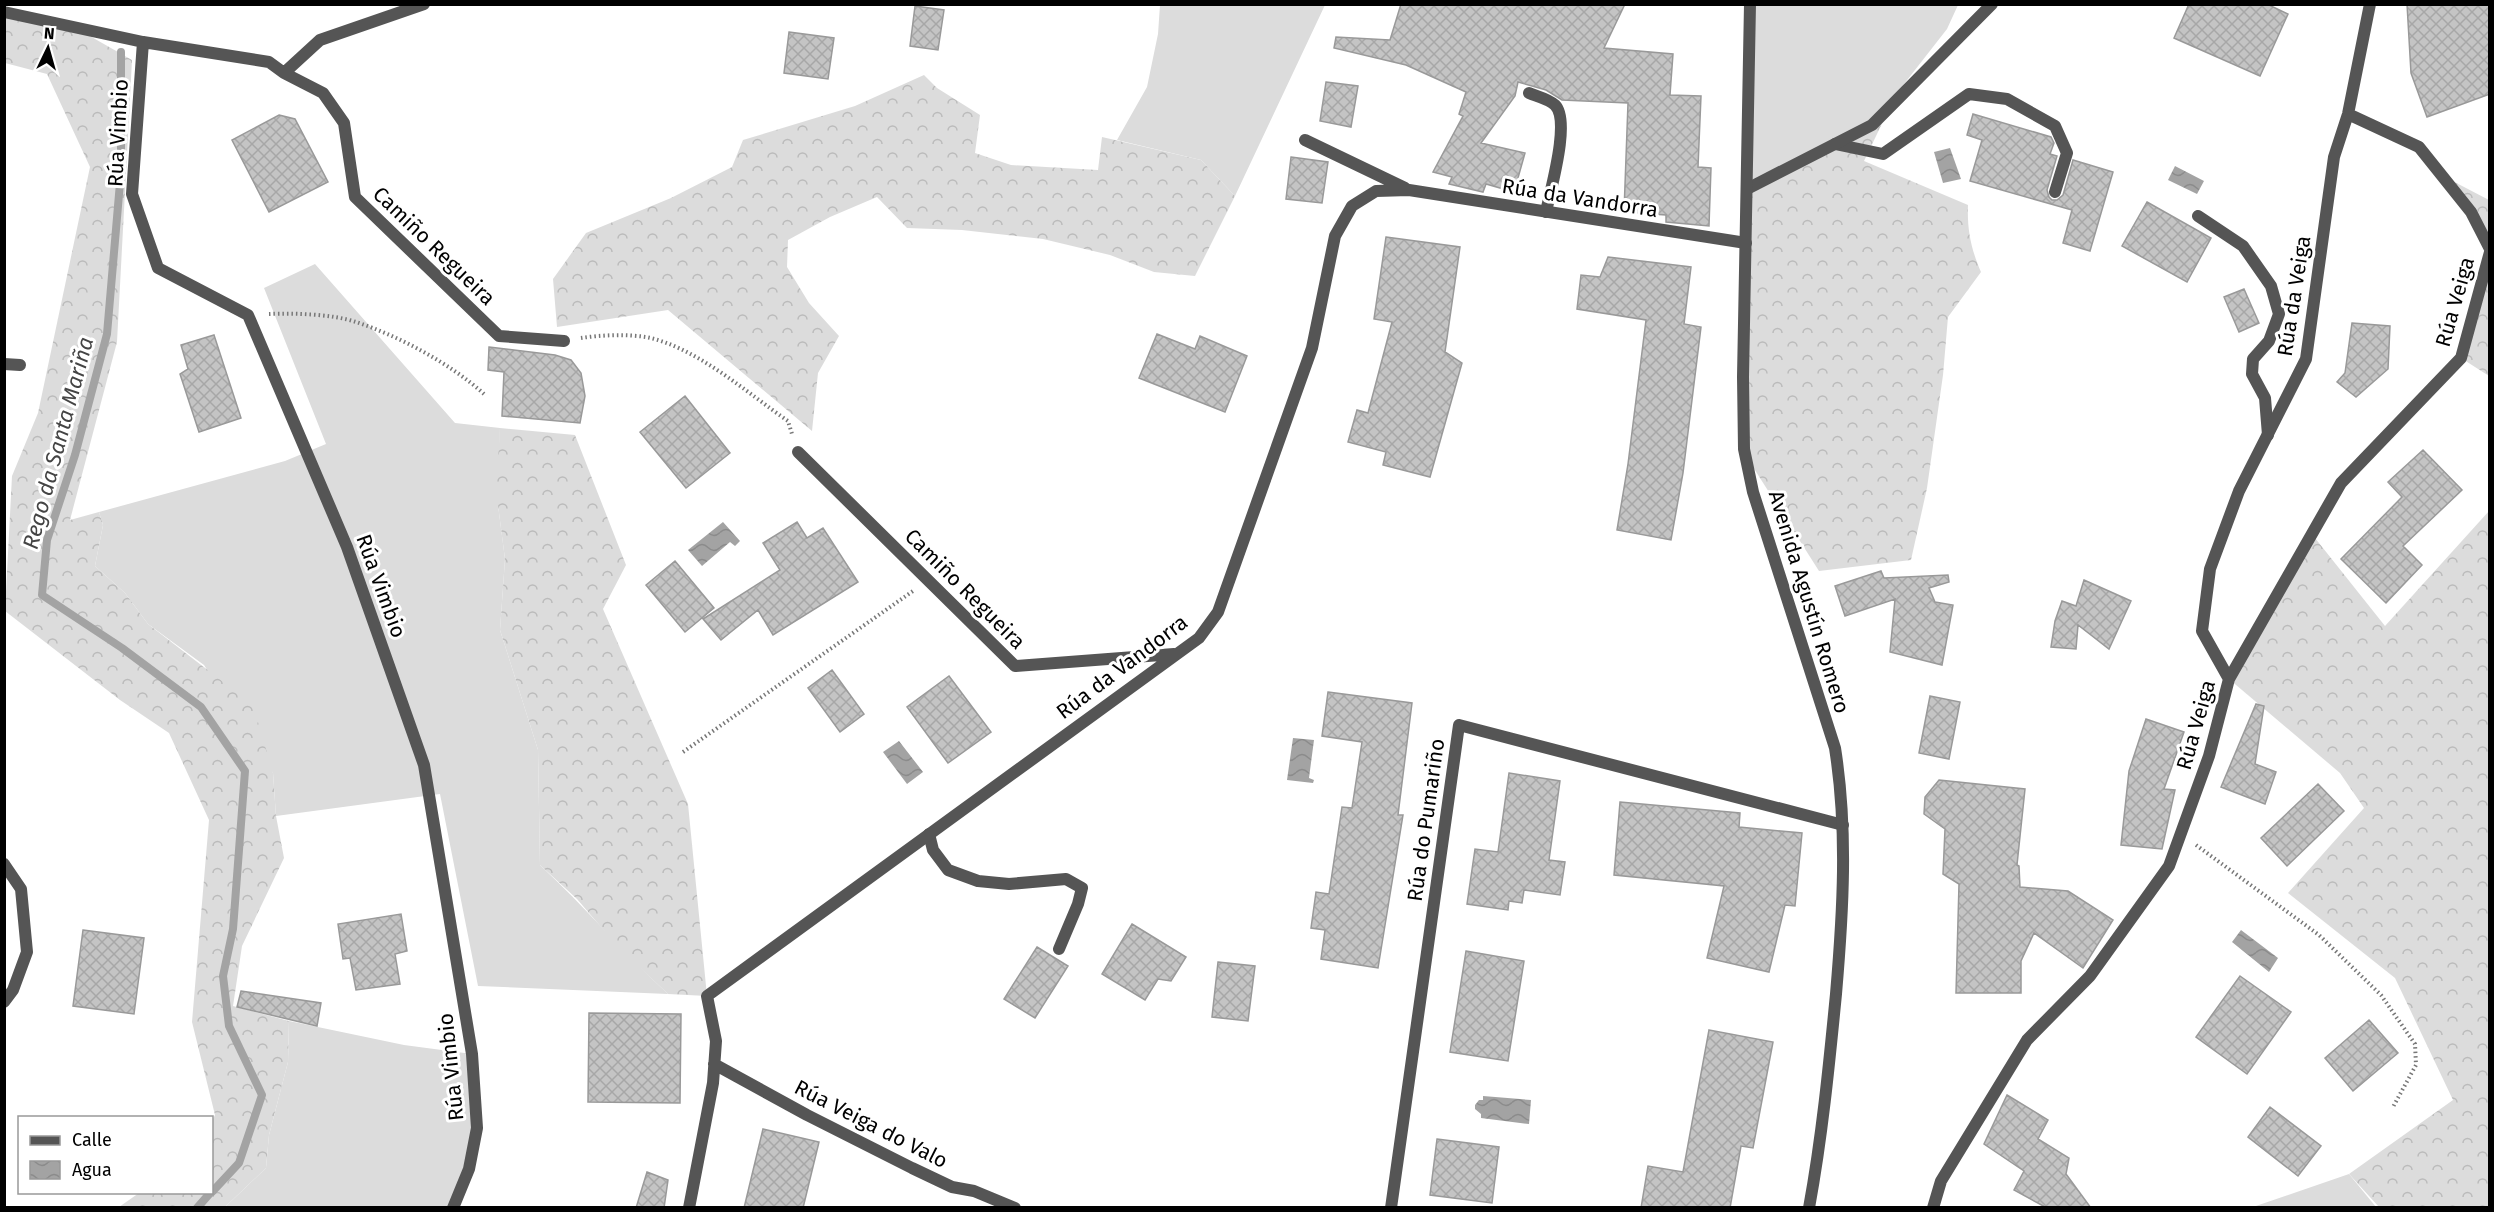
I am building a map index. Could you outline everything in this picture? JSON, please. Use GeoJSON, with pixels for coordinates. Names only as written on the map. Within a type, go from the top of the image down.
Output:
{"type":"FeatureCollection","features":[{"type":"Feature","properties":{"kind":"street"},"geometry":{"type":"LineString","coordinates":[[284,73],[320,40],[424,4]]}},
{"type":"Feature","properties":{"kind":"street","name":"Avenida Agustín Romero"},"geometry":{"type":"LineString","coordinates":[[1750,4],[1743,377],[1744,449],[1753,492],[1835,748],[1844,825],[1839,957],[1830,1059],[1809,1208]]}},
{"type":"Feature","properties":{"kind":"street"},"geometry":{"type":"LineString","coordinates":[[1747,189],[1872,125],[1992,4]]}},
{"type":"Feature","properties":{"kind":"street","name":"Rúa da Veiga"},"geometry":{"type":"LineString","coordinates":[[2229,679],[2202,631],[2210,569],[2239,491],[2306,359],[2334,157],[2348,114],[2370,4]]}},
{"type":"Feature","properties":{"kind":"street","name":"Camiño Regueira"},"geometry":{"type":"LineString","coordinates":[[4,12],[143,42],[269,62],[284,73],[323,93],[344,123],[355,197],[499,336],[564,341]]}},
{"type":"Feature","properties":{"kind":"street","name":"Rúa Vimbio"},"geometry":{"type":"LineString","coordinates":[[143,42],[132,194],[158,268],[248,315],[347,547],[424,765],[473,1065],[477,1128],[469,1169],[453,1208]]}},
{"type":"Feature","properties":{"kind":"street"},"geometry":{"type":"LineString","coordinates":[[1529,93],[1555,105],[1560,115],[1561,132],[1546,212]]}},
{"type":"Feature","properties":{"kind":"street"},"geometry":{"type":"LineString","coordinates":[[1835,144],[1883,154],[1969,94],[2007,99],[2055,126],[2067,153],[2055,192]]}},
{"type":"Feature","properties":{"kind":"street","name":"Rúa Veiga"},"geometry":{"type":"LineString","coordinates":[[1933,1208],[1941,1181],[2026,1040],[2090,976],[2169,866],[2209,756],[2229,679],[2340,483],[2461,358],[2490,251],[2471,212],[2419,147],[2348,114]]}},
{"type":"Feature","properties":{"kind":"street","name":"Rúa da Vandorra"},"geometry":{"type":"LineString","coordinates":[[1305,140],[1409,190]]}},
{"type":"Feature","properties":{"kind":"street","name":"Rúa da Vandorra"},"geometry":{"type":"LineString","coordinates":[[714,1064],[716,1041],[707,996],[1198,638],[1218,612],[1312,348],[1335,236],[1352,206],[1376,191],[1409,190],[1746,243]]}},
{"type":"Feature","properties":{"kind":"street"},"geometry":{"type":"LineString","coordinates":[[2198,216],[2243,246],[2271,286],[2279,314],[2269,341],[2253,359],[2252,374],[2265,398],[2268,435]]}},
{"type":"Feature","properties":{"kind":"street"},"geometry":{"type":"LineString","coordinates":[[4,364],[20,365]]}},
{"type":"Feature","properties":{"kind":"street","name":"Camiño Regueira"},"geometry":{"type":"LineString","coordinates":[[798,452],[1015,666],[1176,654]]}},
{"type":"Feature","properties":{"kind":"street","name":"Rúa do Pumariño"},"geometry":{"type":"LineString","coordinates":[[1391,1208],[1459,725],[1844,825]]}},
{"type":"Feature","properties":{"kind":"street"},"geometry":{"type":"LineString","coordinates":[[929,834],[933,850],[948,870],[978,881],[1009,884],[1066,879],[1082,888],[1078,904],[1059,949]]}},
{"type":"Feature","properties":{"kind":"street"},"geometry":{"type":"LineString","coordinates":[[4,864],[21,889],[27,952],[13,990],[4,1002]]}},
{"type":"Feature","properties":{"kind":"street"},"geometry":{"type":"LineString","coordinates":[[689,1208],[711,1095],[714,1064]]}},
{"type":"Feature","properties":{"kind":"street","name":"Rúa Veiga do Valo"},"geometry":{"type":"LineString","coordinates":[[714,1064],[807,1115],[912,1168],[952,1187],[974,1191],[1015,1208]]}},
{"type":"Feature","properties":{"kind":"path"},"geometry":{"type":"LineString","coordinates":[[248,315],[306,314],[355,321],[426,352],[484,394]]}},
{"type":"Feature","properties":{"kind":"path"},"geometry":{"type":"LineString","coordinates":[[564,341],[600,335],[646,338],[690,353],[788,421],[798,452]]}},
{"type":"Feature","properties":{"kind":"path"},"geometry":{"type":"LineString","coordinates":[[683,752],[929,580]]}},
{"type":"Feature","properties":{"kind":"path"},"geometry":{"type":"LineString","coordinates":[[2181,834],[2319,935],[2381,994],[2415,1044],[2416,1065],[2393,1107]]}},
{"type":"Feature","properties":{"kind":"green space"},"geometry":{"type":"Polygon","coordinates":[[[1160,5],[1325,5],[1235,196],[1201,160],[1117,140],[1147,87],[1158,34],[1160,5]]]}},
{"type":"Feature","properties":{"kind":"green space"},"geometry":{"type":"Polygon","coordinates":[[[1749,5],[1958,5],[1947,29],[1872,125],[1747,189],[1749,5]]]}},
{"type":"Feature","properties":{"kind":"green space"},"geometry":{"type":"Polygon","coordinates":[[[4,12],[74,27],[132,60],[117,342],[70,520],[99,512],[103,525],[95,566],[125,593],[148,624],[253,705],[273,773],[276,816],[284,858],[242,946],[233,1006],[289,1021],[288,1062],[269,1135],[266,1168],[225,1207],[119,1207],[138,1194],[213,1194],[213,1119],[215,1115],[192,1022],[209,820],[169,733],[120,700],[5,611],[12,476],[38,413],[90,167],[47,74],[5,63],[4,12]]]}},
{"type":"Feature","properties":{"kind":"green space"},"geometry":{"type":"Polygon","coordinates":[[[924,75],[937,88],[980,115],[975,153],[1011,165],[1098,170],[1102,137],[1201,160],[1235,196],[1195,276],[1154,272],[1110,255],[1043,239],[962,230],[907,228],[877,197],[830,217],[788,240],[787,267],[809,303],[839,336],[818,373],[812,431],[668,310],[557,327],[553,279],[586,233],[671,198],[732,167],[743,140],[855,106],[924,75]]]}},
{"type":"Feature","properties":{"kind":"green space"},"geometry":{"type":"Polygon","coordinates":[[[1890,107],[1864,161],[1968,205],[1970,239],[1981,272],[1948,317],[1943,375],[1927,488],[1911,560],[1819,571],[1746,456],[1747,189],[1871,125],[1890,107]]]}},
{"type":"Feature","properties":{"kind":"green space"},"geometry":{"type":"Polygon","coordinates":[[[2441,175],[2489,200],[2489,249],[2441,175]]]}},
{"type":"Feature","properties":{"kind":"green space"},"geometry":{"type":"Polygon","coordinates":[[[2489,252],[2489,376],[2461,358],[2489,252]]]}},
{"type":"Feature","properties":{"kind":"green space"},"geometry":{"type":"Polygon","coordinates":[[[315,264],[455,423],[500,428],[498,505],[505,559],[500,630],[538,750],[540,865],[668,994],[478,986],[440,794],[276,816],[273,773],[204,665],[148,624],[125,593],[95,566],[103,525],[99,512],[285,461],[326,444],[264,288],[315,264]]]}},
{"type":"Feature","properties":{"kind":"green space"},"geometry":{"type":"Polygon","coordinates":[[[500,428],[575,435],[626,565],[603,609],[688,804],[707,996],[668,994],[619,948],[577,899],[540,865],[538,750],[500,630],[505,559],[496,490],[500,428]]]}},
{"type":"Feature","properties":{"kind":"green space"},"geometry":{"type":"Polygon","coordinates":[[[2489,511],[2489,1207],[2379,1207],[2349,1174],[2453,1100],[2395,978],[2288,893],[2364,808],[2340,773],[2229,679],[2315,538],[2385,626],[2489,511]]]}},
{"type":"Feature","properties":{"kind":"green space"},"geometry":{"type":"Polygon","coordinates":[[[289,1021],[404,1045],[472,1054],[477,1128],[453,1207],[224,1208],[266,1168],[269,1135],[288,1062],[289,1021]]]}},
{"type":"Feature","properties":{"kind":"green space"},"geometry":{"type":"Polygon","coordinates":[[[2349,1174],[2376,1207],[2253,1207],[2349,1174]]]}},
{"type":"Feature","properties":{"kind":"water"},"geometry":{"type":"Polygon","coordinates":[[[1950,148],[1961,179],[1943,183],[1934,152],[1950,148]]]}},
{"type":"Feature","properties":{"kind":"water"},"geometry":{"type":"Polygon","coordinates":[[[2175,166],[2204,181],[2197,194],[2168,180],[2175,166]]]}},
{"type":"Feature","properties":{"kind":"water"},"geometry":{"type":"Polygon","coordinates":[[[723,522],[740,541],[735,546],[730,542],[702,566],[688,550],[723,522]]]}},
{"type":"Feature","properties":{"kind":"water"},"geometry":{"type":"Polygon","coordinates":[[[1293,738],[1314,740],[1309,778],[1314,780],[1313,783],[1287,780],[1293,738]]]}},
{"type":"Feature","properties":{"kind":"water"},"geometry":{"type":"Polygon","coordinates":[[[899,741],[923,772],[907,784],[883,752],[899,741]]]}},
{"type":"Feature","properties":{"kind":"water"},"geometry":{"type":"Polygon","coordinates":[[[2241,930],[2278,958],[2269,972],[2232,942],[2241,930]]]}},
{"type":"Feature","properties":{"kind":"water"},"geometry":{"type":"Polygon","coordinates":[[[1483,1096],[1531,1100],[1529,1124],[1481,1118],[1475,1105],[1479,1100],[1483,1100],[1483,1096]]]}},
{"type":"Feature","properties":{"kind":"building"},"geometry":{"type":"Polygon","coordinates":[[[1401,4],[1625,4],[1604,48],[1673,54],[1670,95],[1701,96],[1698,167],[1711,168],[1709,226],[1666,222],[1666,215],[1624,212],[1628,103],[1562,100],[1546,90],[1518,82],[1515,96],[1481,143],[1525,153],[1514,192],[1486,184],[1483,192],[1449,184],[1452,177],[1433,172],[1463,116],[1459,114],[1466,92],[1406,65],[1334,48],[1336,37],[1390,40],[1401,4]]]}},
{"type":"Feature","properties":{"kind":"building"},"geometry":{"type":"Polygon","coordinates":[[[2189,4],[2267,4],[2288,14],[2260,76],[2174,38],[2189,4]]]}},
{"type":"Feature","properties":{"kind":"building"},"geometry":{"type":"Polygon","coordinates":[[[2407,4],[2490,4],[2490,94],[2427,117],[2411,73],[2407,4]]]}},
{"type":"Feature","properties":{"kind":"building"},"geometry":{"type":"Polygon","coordinates":[[[915,6],[944,10],[938,50],[910,46],[915,6]]]}},
{"type":"Feature","properties":{"kind":"building"},"geometry":{"type":"Polygon","coordinates":[[[789,32],[834,38],[828,79],[784,73],[789,32]]]}},
{"type":"Feature","properties":{"kind":"building"},"geometry":{"type":"Polygon","coordinates":[[[1326,82],[1358,86],[1351,127],[1320,121],[1326,82]]]}},
{"type":"Feature","properties":{"kind":"building"},"geometry":{"type":"Polygon","coordinates":[[[1973,114],[2051,137],[2054,143],[2050,154],[2057,156],[2047,190],[2052,200],[2057,200],[2063,195],[2073,160],[2113,172],[2090,251],[2063,243],[2072,210],[1970,181],[1982,140],[1967,135],[1973,114]]]}},
{"type":"Feature","properties":{"kind":"building"},"geometry":{"type":"Polygon","coordinates":[[[279,115],[295,119],[328,182],[269,212],[232,140],[279,115]]]}},
{"type":"Feature","properties":{"kind":"building"},"geometry":{"type":"Polygon","coordinates":[[[1291,157],[1328,162],[1322,203],[1286,199],[1291,157]]]}},
{"type":"Feature","properties":{"kind":"building"},"geometry":{"type":"Polygon","coordinates":[[[2147,202],[2211,238],[2187,282],[2122,246],[2147,202]]]}},
{"type":"Feature","properties":{"kind":"building"},"geometry":{"type":"Polygon","coordinates":[[[1386,237],[1460,247],[1445,352],[1462,363],[1430,477],[1383,465],[1386,452],[1348,442],[1357,410],[1368,413],[1392,322],[1374,319],[1386,237]]]}},
{"type":"Feature","properties":{"kind":"building"},"geometry":{"type":"Polygon","coordinates":[[[1608,257],[1691,267],[1684,324],[1701,327],[1683,473],[1671,540],[1617,530],[1628,464],[1646,320],[1577,309],[1581,275],[1600,277],[1608,257]]]}},
{"type":"Feature","properties":{"kind":"building"},"geometry":{"type":"Polygon","coordinates":[[[2244,289],[2259,323],[2239,332],[2224,297],[2244,289]]]}},
{"type":"Feature","properties":{"kind":"building"},"geometry":{"type":"Polygon","coordinates":[[[2352,323],[2390,326],[2388,369],[2356,397],[2337,382],[2345,373],[2352,323]]]}},
{"type":"Feature","properties":{"kind":"building"},"geometry":{"type":"Polygon","coordinates":[[[1157,334],[1195,349],[1200,336],[1247,356],[1225,412],[1139,378],[1157,334]]]}},
{"type":"Feature","properties":{"kind":"building"},"geometry":{"type":"Polygon","coordinates":[[[214,335],[241,418],[199,432],[180,374],[188,369],[181,345],[214,335]]]}},
{"type":"Feature","properties":{"kind":"building"},"geometry":{"type":"Polygon","coordinates":[[[489,347],[555,355],[571,360],[581,373],[585,396],[580,423],[502,416],[504,372],[488,370],[489,347]]]}},
{"type":"Feature","properties":{"kind":"building"},"geometry":{"type":"Polygon","coordinates":[[[685,396],[730,453],[686,488],[640,432],[685,396]]]}},
{"type":"Feature","properties":{"kind":"building"},"geometry":{"type":"Polygon","coordinates":[[[2423,450],[2462,490],[2403,546],[2422,565],[2386,603],[2341,559],[2402,497],[2388,482],[2423,450]]]}},
{"type":"Feature","properties":{"kind":"building"},"geometry":{"type":"Polygon","coordinates":[[[797,522],[807,538],[823,528],[858,582],[773,635],[758,610],[721,640],[703,619],[780,570],[763,543],[797,522]]]}},
{"type":"Feature","properties":{"kind":"building"},"geometry":{"type":"Polygon","coordinates":[[[675,561],[714,608],[685,632],[646,585],[675,561]]]}},
{"type":"Feature","properties":{"kind":"building"},"geometry":{"type":"Polygon","coordinates":[[[1881,571],[1884,578],[1948,575],[1949,582],[1929,588],[1935,602],[1953,605],[1942,665],[1890,652],[1895,599],[1845,616],[1835,586],[1881,571]]]}},
{"type":"Feature","properties":{"kind":"building"},"geometry":{"type":"Polygon","coordinates":[[[2084,580],[2131,601],[2109,649],[2078,625],[2076,649],[2051,647],[2055,621],[2062,601],[2076,606],[2084,580]]]}},
{"type":"Feature","properties":{"kind":"building"},"geometry":{"type":"Polygon","coordinates":[[[832,670],[864,714],[840,732],[808,688],[832,670]]]}},
{"type":"Feature","properties":{"kind":"building"},"geometry":{"type":"Polygon","coordinates":[[[949,676],[991,732],[948,763],[907,707],[949,676]]]}},
{"type":"Feature","properties":{"kind":"building"},"geometry":{"type":"Polygon","coordinates":[[[1328,692],[1412,703],[1398,815],[1403,815],[1378,968],[1321,959],[1325,930],[1311,928],[1316,892],[1329,894],[1342,807],[1352,808],[1362,742],[1322,736],[1328,692]]]}},
{"type":"Feature","properties":{"kind":"building"},"geometry":{"type":"Polygon","coordinates":[[[1930,696],[1960,702],[1949,759],[1919,753],[1930,696]]]}},
{"type":"Feature","properties":{"kind":"building"},"geometry":{"type":"Polygon","coordinates":[[[2256,704],[2264,706],[2255,764],[2276,772],[2265,804],[2221,787],[2256,704]]]}},
{"type":"Feature","properties":{"kind":"building"},"geometry":{"type":"Polygon","coordinates":[[[2146,719],[2184,732],[2164,789],[2175,790],[2162,849],[2121,845],[2129,771],[2146,719]]]}},
{"type":"Feature","properties":{"kind":"building"},"geometry":{"type":"Polygon","coordinates":[[[1509,773],[1560,781],[1549,860],[1565,862],[1560,895],[1524,890],[1522,903],[1509,901],[1508,910],[1467,904],[1475,849],[1498,852],[1509,773]]]}},
{"type":"Feature","properties":{"kind":"building"},"geometry":{"type":"Polygon","coordinates":[[[1939,780],[2025,789],[2017,865],[2019,866],[2020,887],[2068,891],[2113,920],[2083,968],[2034,933],[2021,961],[2021,993],[1956,993],[1959,884],[1943,874],[1945,829],[1924,814],[1925,797],[1939,780]]]}},
{"type":"Feature","properties":{"kind":"building"},"geometry":{"type":"Polygon","coordinates":[[[2318,784],[2344,811],[2287,866],[2261,838],[2318,784]]]}},
{"type":"Feature","properties":{"kind":"building"},"geometry":{"type":"Polygon","coordinates":[[[1620,802],[1740,813],[1739,827],[1802,833],[1795,906],[1785,905],[1769,972],[1707,958],[1724,886],[1614,875],[1620,802]]]}},
{"type":"Feature","properties":{"kind":"building"},"geometry":{"type":"Polygon","coordinates":[[[401,914],[407,951],[395,954],[400,984],[356,990],[350,958],[343,959],[338,924],[401,914]]]}},
{"type":"Feature","properties":{"kind":"building"},"geometry":{"type":"Polygon","coordinates":[[[1132,924],[1186,957],[1171,981],[1158,979],[1145,1000],[1102,974],[1132,924]]]}},
{"type":"Feature","properties":{"kind":"building"},"geometry":{"type":"Polygon","coordinates":[[[83,930],[144,938],[134,1014],[73,1006],[83,930]]]}},
{"type":"Feature","properties":{"kind":"building"},"geometry":{"type":"Polygon","coordinates":[[[1037,947],[1068,966],[1035,1018],[1004,999],[1037,947]]]}},
{"type":"Feature","properties":{"kind":"building"},"geometry":{"type":"Polygon","coordinates":[[[1466,951],[1524,961],[1508,1061],[1450,1052],[1466,951]]]}},
{"type":"Feature","properties":{"kind":"building"},"geometry":{"type":"Polygon","coordinates":[[[1218,962],[1255,966],[1248,1021],[1212,1017],[1218,962]]]}},
{"type":"Feature","properties":{"kind":"building"},"geometry":{"type":"Polygon","coordinates":[[[2240,976],[2291,1012],[2247,1074],[2196,1037],[2240,976]]]}},
{"type":"Feature","properties":{"kind":"building"},"geometry":{"type":"Polygon","coordinates":[[[241,991],[321,1003],[317,1026],[237,1007],[241,991]]]}},
{"type":"Feature","properties":{"kind":"building"},"geometry":{"type":"Polygon","coordinates":[[[589,1013],[681,1014],[680,1103],[588,1102],[589,1013]]]}},
{"type":"Feature","properties":{"kind":"building"},"geometry":{"type":"Polygon","coordinates":[[[2369,1020],[2398,1053],[2353,1091],[2325,1058],[2369,1020]]]}},
{"type":"Feature","properties":{"kind":"building"},"geometry":{"type":"Polygon","coordinates":[[[1709,1030],[1773,1042],[1753,1148],[1741,1146],[1730,1208],[1641,1208],[1648,1166],[1683,1172],[1709,1030]]]}},
{"type":"Feature","properties":{"kind":"building"},"geometry":{"type":"Polygon","coordinates":[[[2007,1095],[2048,1120],[2038,1139],[2069,1158],[2066,1174],[2091,1208],[2047,1208],[2014,1190],[2024,1171],[1984,1144],[2007,1095]]]}},
{"type":"Feature","properties":{"kind":"building"},"geometry":{"type":"Polygon","coordinates":[[[2270,1107],[2321,1146],[2298,1176],[2248,1137],[2270,1107]]]}},
{"type":"Feature","properties":{"kind":"building"},"geometry":{"type":"Polygon","coordinates":[[[763,1129],[819,1142],[803,1208],[744,1208],[763,1129]]]}},
{"type":"Feature","properties":{"kind":"building"},"geometry":{"type":"Polygon","coordinates":[[[1437,1139],[1499,1147],[1492,1203],[1430,1195],[1437,1139]]]}},
{"type":"Feature","properties":{"kind":"building"},"geometry":{"type":"Polygon","coordinates":[[[647,1172],[668,1180],[664,1208],[636,1208],[647,1172]]]}},
{"type":"Feature","properties":{"kind":"waterway","name":"Rego da Santa Mariña"},"geometry":{"type":"LineString","coordinates":[[121,52],[121,171],[107,334],[75,455],[47,540],[42,595],[122,648],[201,707],[245,771],[233,929],[223,976],[229,1026],[262,1095],[239,1163],[213,1191]]}},
{"type":"Feature","properties":{"kind":"waterway","name":"Rego da Santa Mariña"},"geometry":{"type":"LineString","coordinates":[[197,1208],[209,1194]]}}]}
